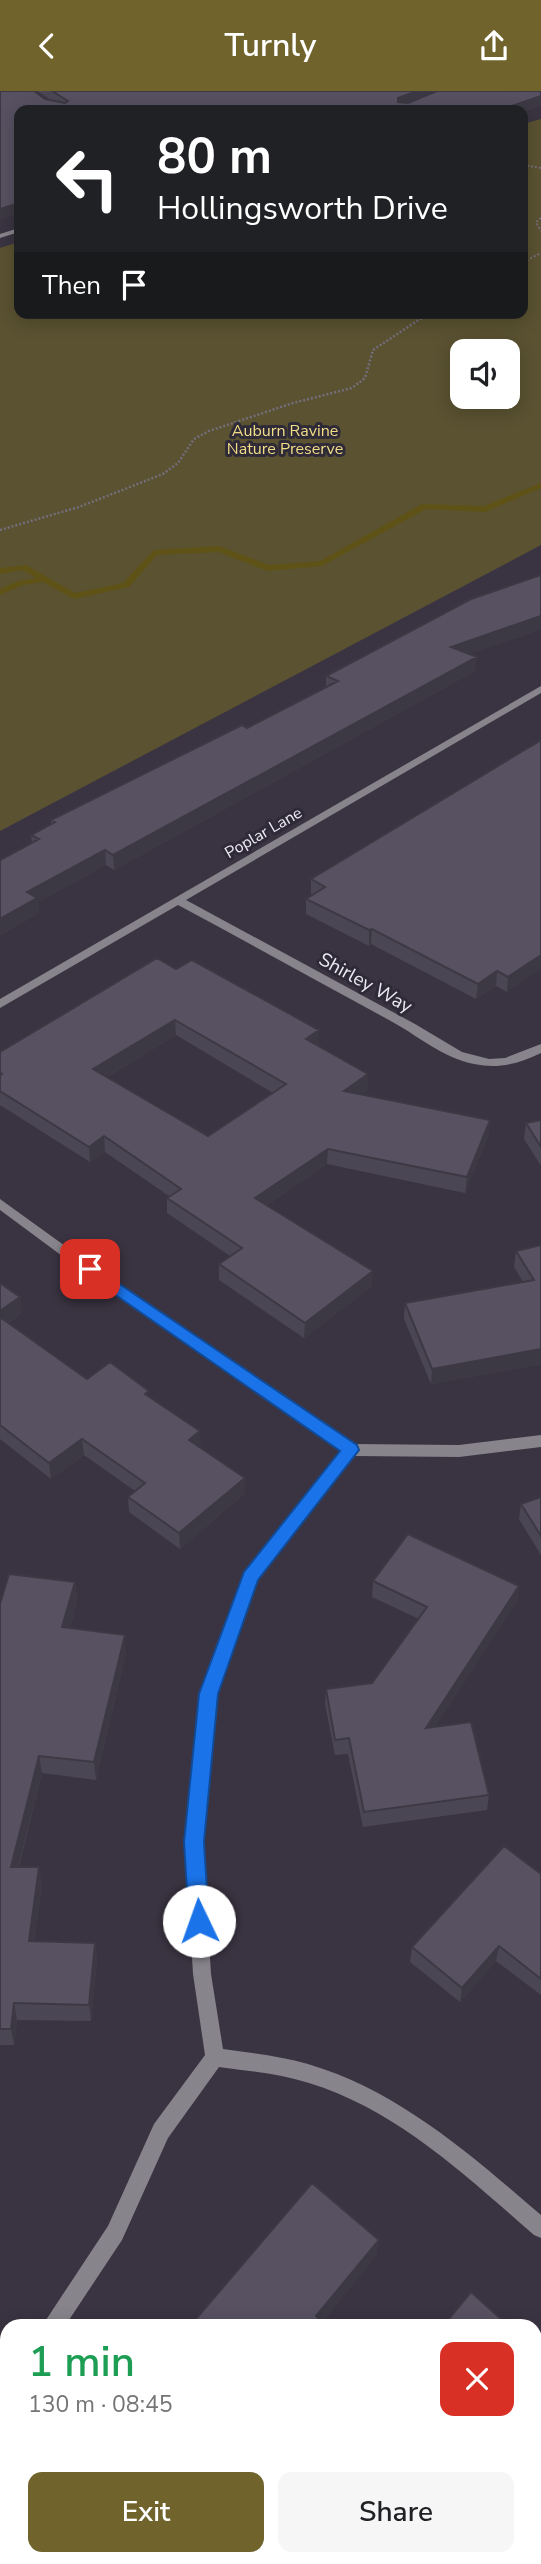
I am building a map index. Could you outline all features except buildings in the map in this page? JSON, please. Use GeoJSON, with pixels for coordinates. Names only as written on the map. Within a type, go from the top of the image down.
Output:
{"type":"FeatureCollection","features":[{"type":"Feature","properties":{"kind":"street","name":"Poplar Lane"},"geometry":{"type":"LineString","coordinates":[[0,1004],[541,689]]}},
{"type":"Feature","properties":{"kind":"street","name":"Shirley Way"},"geometry":{"type":"LineString","coordinates":[[178,900],[411,1027],[446,1052],[491,1065],[541,1048]]}},
{"type":"Feature","properties":{"kind":"street"},"geometry":{"type":"LineString","coordinates":[[0,1203],[128,1298],[351,1450],[459,1451],[541,1440]]}},
{"type":"Feature","properties":{"kind":"street"},"geometry":{"type":"LineString","coordinates":[[57,2319],[116,2233],[162,2131],[215,2057],[202,1974],[194,1842],[209,1694],[250,1577],[351,1450]]}},
{"type":"Feature","properties":{"kind":"street"},"geometry":{"type":"LineString","coordinates":[[215,2057],[310,2074],[378,2102],[454,2154],[541,2228]]}},
{"type":"Feature","properties":{"kind":"path"},"geometry":{"type":"LineString","coordinates":[[541,218],[536,225],[541,231]]}},
{"type":"Feature","properties":{"kind":"path"},"geometry":{"type":"LineString","coordinates":[[0,530],[79,507],[163,474],[178,463],[194,439],[209,431],[300,400],[352,388],[365,378],[373,350],[386,344],[406,325],[422,319]]}},
{"type":"Feature","properties":{"kind":"green space","name":"Auburn Ravine Nature Preserve"},"geometry":{"type":"Polygon","coordinates":[[[541,119],[541,545],[0,831],[0,573],[25,569],[22,567],[0,571],[0,248],[14,244],[14,319],[528,319],[528,123],[541,119]]]}},
{"type":"Feature","properties":{"kind":"waterway"},"geometry":{"type":"LineString","coordinates":[[0,571],[23,567],[74,596],[126,585],[154,553],[219,549],[268,568],[322,563],[425,506],[485,509],[541,485]]}},
{"type":"Feature","properties":{"kind":"waterway"},"geometry":{"type":"LineString","coordinates":[[0,592],[21,583],[41,580]]}},
{"type":"Feature","properties":{"kind":"route"},"geometry":{"type":"LineString","coordinates":[[90,1269],[128,1298],[351,1450],[250,1577],[209,1694],[194,1842],[199,1921]]}}]}
